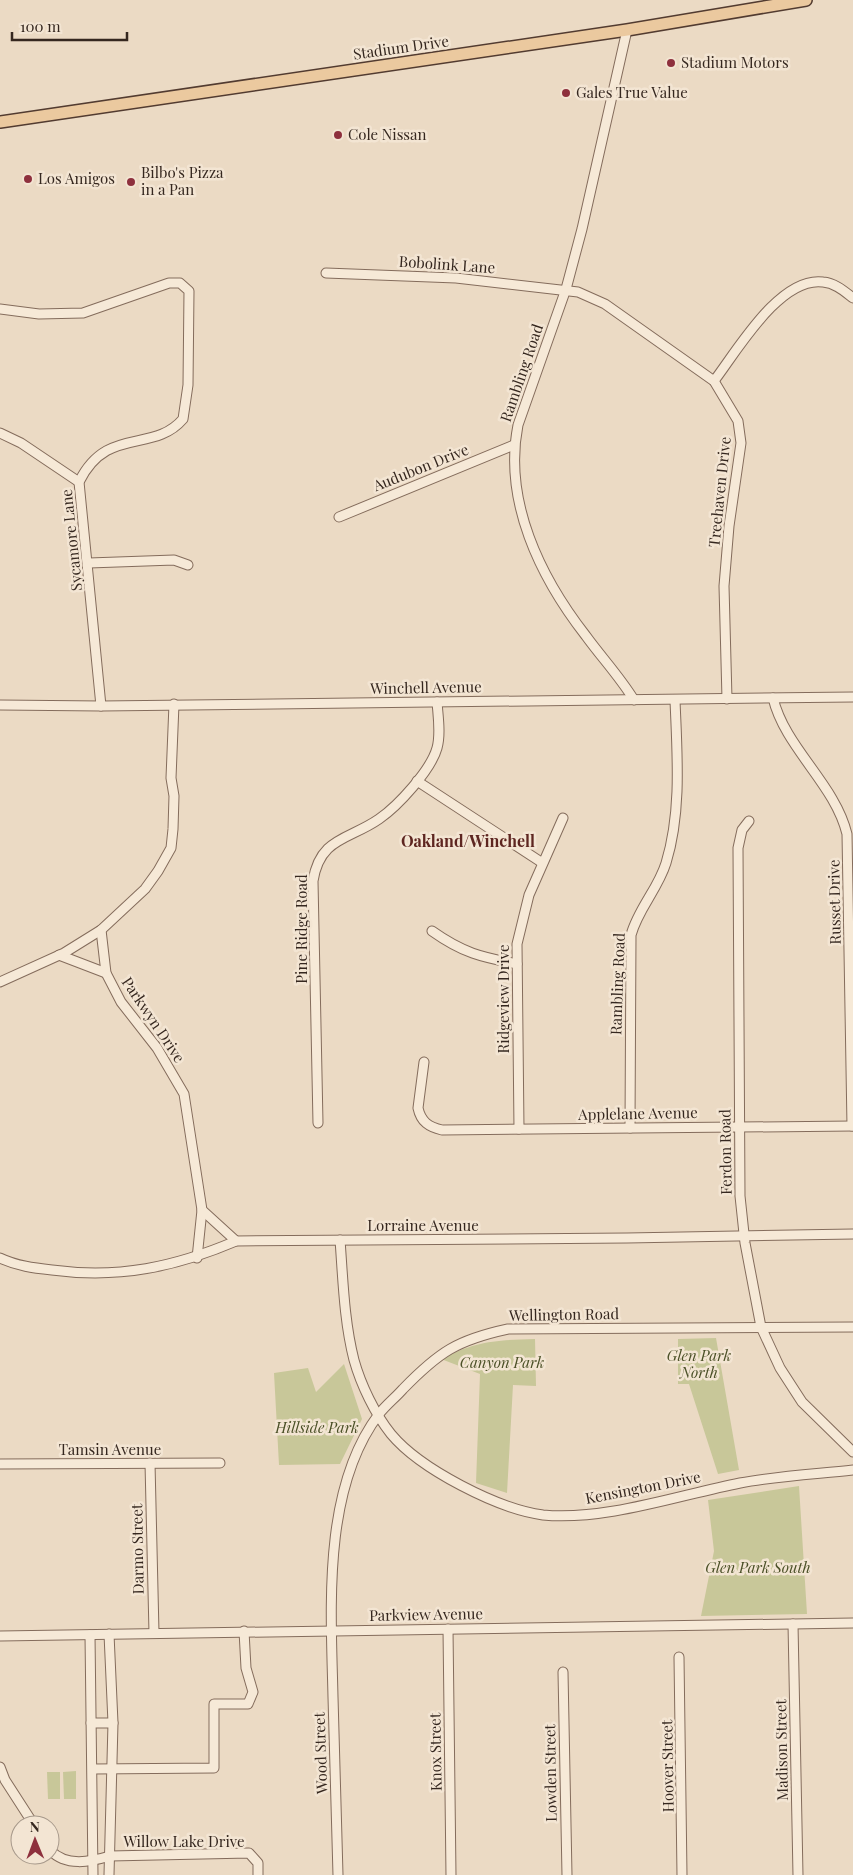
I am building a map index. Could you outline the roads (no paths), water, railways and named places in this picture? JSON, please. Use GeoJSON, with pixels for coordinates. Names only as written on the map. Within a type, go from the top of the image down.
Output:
{"type":"FeatureCollection","features":[{"type":"Feature","properties":{"kind":"main road","name":"Stadium Drive"},"geometry":{"type":"LineString","coordinates":[[0,122],[627,30],[806,0]]}},
{"type":"Feature","properties":{"kind":"street","name":"Rambling Road"},"geometry":{"type":"LineString","coordinates":[[627,30],[582,229],[566,289],[522,409],[514,445],[515,486],[518,504],[533,546],[555,592],[585,636],[621,679],[634,700]]}},
{"type":"Feature","properties":{"kind":"street","name":"Bobolink Lane"},"geometry":{"type":"LineString","coordinates":[[326,273],[456,278],[566,289]]}},
{"type":"Feature","properties":{"kind":"street","name":"Sycamore Lane"},"geometry":{"type":"LineString","coordinates":[[0,309],[40,314],[83,313],[175,282],[185,286],[189,291],[188,385],[182,419],[168,431],[113,447],[101,453],[86,468],[79,482],[89,563],[101,706]]}},
{"type":"Feature","properties":{"kind":"street"},"geometry":{"type":"LineString","coordinates":[[714,381],[772,306],[799,286],[811,282],[830,283],[853,298]]}},
{"type":"Feature","properties":{"kind":"street","name":"Treehaven Drive"},"geometry":{"type":"LineString","coordinates":[[566,289],[590,296],[605,304],[714,381],[738,421],[741,443],[729,526],[724,586],[727,698]]}},
{"type":"Feature","properties":{"kind":"street"},"geometry":{"type":"LineString","coordinates":[[0,433],[21,443],[79,482]]}},
{"type":"Feature","properties":{"kind":"street","name":"Audubon Drive"},"geometry":{"type":"LineString","coordinates":[[339,517],[514,445]]}},
{"type":"Feature","properties":{"kind":"street"},"geometry":{"type":"LineString","coordinates":[[89,563],[174,560],[188,564]]}},
{"type":"Feature","properties":{"kind":"street","name":"Winchell Avenue"},"geometry":{"type":"LineString","coordinates":[[0,705],[101,706],[853,697]]}},
{"type":"Feature","properties":{"kind":"street","name":"Russet Drive"},"geometry":{"type":"LineString","coordinates":[[773,698],[778,716],[833,801],[847,834],[853,1126]]}},
{"type":"Feature","properties":{"kind":"street","name":"Rambling Road"},"geometry":{"type":"LineString","coordinates":[[630,1128],[632,935],[635,921],[658,882],[674,831],[677,763],[675,700]]}},
{"type":"Feature","properties":{"kind":"street","name":"Pine Ridge Road"},"geometry":{"type":"LineString","coordinates":[[318,1123],[313,881],[315,869],[319,858],[331,844],[380,818],[417,781],[438,746],[438,702]]}},
{"type":"Feature","properties":{"kind":"street"},"geometry":{"type":"LineString","coordinates":[[0,982],[59,955],[101,930],[145,889],[171,848],[175,813],[171,778],[174,704]]}},
{"type":"Feature","properties":{"kind":"street"},"geometry":{"type":"LineString","coordinates":[[417,781],[541,862]]}},
{"type":"Feature","properties":{"kind":"street","name":"Ridgeview Drive"},"geometry":{"type":"LineString","coordinates":[[519,1129],[517,964],[520,930],[529,894],[541,862],[563,818]]}},
{"type":"Feature","properties":{"kind":"street","name":"Ferdon Road"},"geometry":{"type":"LineString","coordinates":[[749,821],[742,830],[738,848],[740,1196],[744,1235],[761,1327],[780,1368],[802,1402],[853,1452]]}},
{"type":"Feature","properties":{"kind":"street","name":"Parkwyn Drive"},"geometry":{"type":"LineString","coordinates":[[101,930],[106,973],[121,1002],[156,1048],[184,1094],[202,1210],[197,1258]]}},
{"type":"Feature","properties":{"kind":"street"},"geometry":{"type":"LineString","coordinates":[[432,931],[453,946],[474,955],[517,964]]}},
{"type":"Feature","properties":{"kind":"street"},"geometry":{"type":"LineString","coordinates":[[59,955],[106,973]]}},
{"type":"Feature","properties":{"kind":"street","name":"Applelane Avenue"},"geometry":{"type":"LineString","coordinates":[[424,1062],[418,1108],[425,1124],[442,1130],[853,1126]]}},
{"type":"Feature","properties":{"kind":"street"},"geometry":{"type":"LineString","coordinates":[[202,1210],[236,1241]]}},
{"type":"Feature","properties":{"kind":"street","name":"Lorraine Avenue"},"geometry":{"type":"LineString","coordinates":[[0,1258],[26,1267],[71,1273],[108,1274],[155,1268],[197,1258],[236,1241],[853,1234]]}},
{"type":"Feature","properties":{"kind":"street","name":"Kensington Drive"},"geometry":{"type":"LineString","coordinates":[[340,1240],[345,1303],[354,1359],[365,1391],[391,1434],[407,1450],[449,1478],[479,1494],[519,1509],[542,1514],[594,1514],[750,1481],[853,1470]]}},
{"type":"Feature","properties":{"kind":"street","name":"Wellington Road"},"geometry":{"type":"LineString","coordinates":[[331,1630],[332,1565],[341,1504],[344,1488],[360,1449],[379,1414],[430,1361],[458,1344],[490,1333],[530,1328],[853,1327]]}},
{"type":"Feature","properties":{"kind":"street","name":"Darmo Street"},"geometry":{"type":"LineString","coordinates":[[150,1463],[154,1633]]}},
{"type":"Feature","properties":{"kind":"street","name":"Tamsin Avenue"},"geometry":{"type":"LineString","coordinates":[[0,1464],[220,1464]]}},
{"type":"Feature","properties":{"kind":"street","name":"Parkview Avenue"},"geometry":{"type":"LineString","coordinates":[[0,1636],[853,1623]]}},
{"type":"Feature","properties":{"kind":"street","name":"Madison Street"},"geometry":{"type":"LineString","coordinates":[[793,1624],[798,1875]]}},
{"type":"Feature","properties":{"kind":"street","name":"Knox Street"},"geometry":{"type":"LineString","coordinates":[[448,1629],[451,1875]]}},
{"type":"Feature","properties":{"kind":"street","name":"Wood Street"},"geometry":{"type":"LineString","coordinates":[[331,1630],[338,1875]]}},
{"type":"Feature","properties":{"kind":"street"},"geometry":{"type":"LineString","coordinates":[[92,1769],[214,1768],[214,1704],[248,1704],[253,1692],[246,1668],[244,1631]]}},
{"type":"Feature","properties":{"kind":"street"},"geometry":{"type":"LineString","coordinates":[[109,1634],[113,1723],[109,1875]]}},
{"type":"Feature","properties":{"kind":"street"},"geometry":{"type":"LineString","coordinates":[[90,1635],[93,1875]]}},
{"type":"Feature","properties":{"kind":"street","name":"Hoover Street"},"geometry":{"type":"LineString","coordinates":[[680,1658],[682,1875]]}},
{"type":"Feature","properties":{"kind":"street","name":"Lowden Street"},"geometry":{"type":"LineString","coordinates":[[563,1672],[567,1875]]}},
{"type":"Feature","properties":{"kind":"street"},"geometry":{"type":"LineString","coordinates":[[91,1723],[113,1723]]}},
{"type":"Feature","properties":{"kind":"street"},"geometry":{"type":"LineString","coordinates":[[0,1767],[5,1780],[28,1815]]}},
{"type":"Feature","properties":{"kind":"street","name":"Willow Lake Drive"},"geometry":{"type":"LineString","coordinates":[[94,1861],[110,1856],[249,1853],[258,1863],[258,1875]]}},
{"type":"Feature","properties":{"kind":"street"},"geometry":{"type":"LineString","coordinates":[[60,1858],[94,1861]]}},
{"type":"Feature","properties":{"kind":"place","name":"Stadium Motors"},"geometry":{"type":"Point","coordinates":[671,63]}},
{"type":"Feature","properties":{"kind":"place","name":"Gales True Value"},"geometry":{"type":"Point","coordinates":[566,93]}},
{"type":"Feature","properties":{"kind":"place","name":"Cole Nissan"},"geometry":{"type":"Point","coordinates":[338,135]}},
{"type":"Feature","properties":{"kind":"place","name":"Los Amigos"},"geometry":{"type":"Point","coordinates":[28,179]}},
{"type":"Feature","properties":{"kind":"place","name":"Bilbo's Pizza in a Pan"},"geometry":{"type":"Point","coordinates":[131,182]}},
{"type":"Feature","properties":{"kind":"district","name":"Oakland/Winchell"},"geometry":{"type":"Point","coordinates":[468,841]}},
{"type":"Feature","properties":{"kind":"park label","name":"Canyon Park"},"geometry":{"type":"Point","coordinates":[502,1363]}},
{"type":"Feature","properties":{"kind":"park label","name":"Glen Park North"},"geometry":{"type":"Point","coordinates":[699,1364]}},
{"type":"Feature","properties":{"kind":"park label","name":"Hillside Park"},"geometry":{"type":"Point","coordinates":[317,1428]}},
{"type":"Feature","properties":{"kind":"park label","name":"Glen Park South"},"geometry":{"type":"Point","coordinates":[758,1568]}}]}
